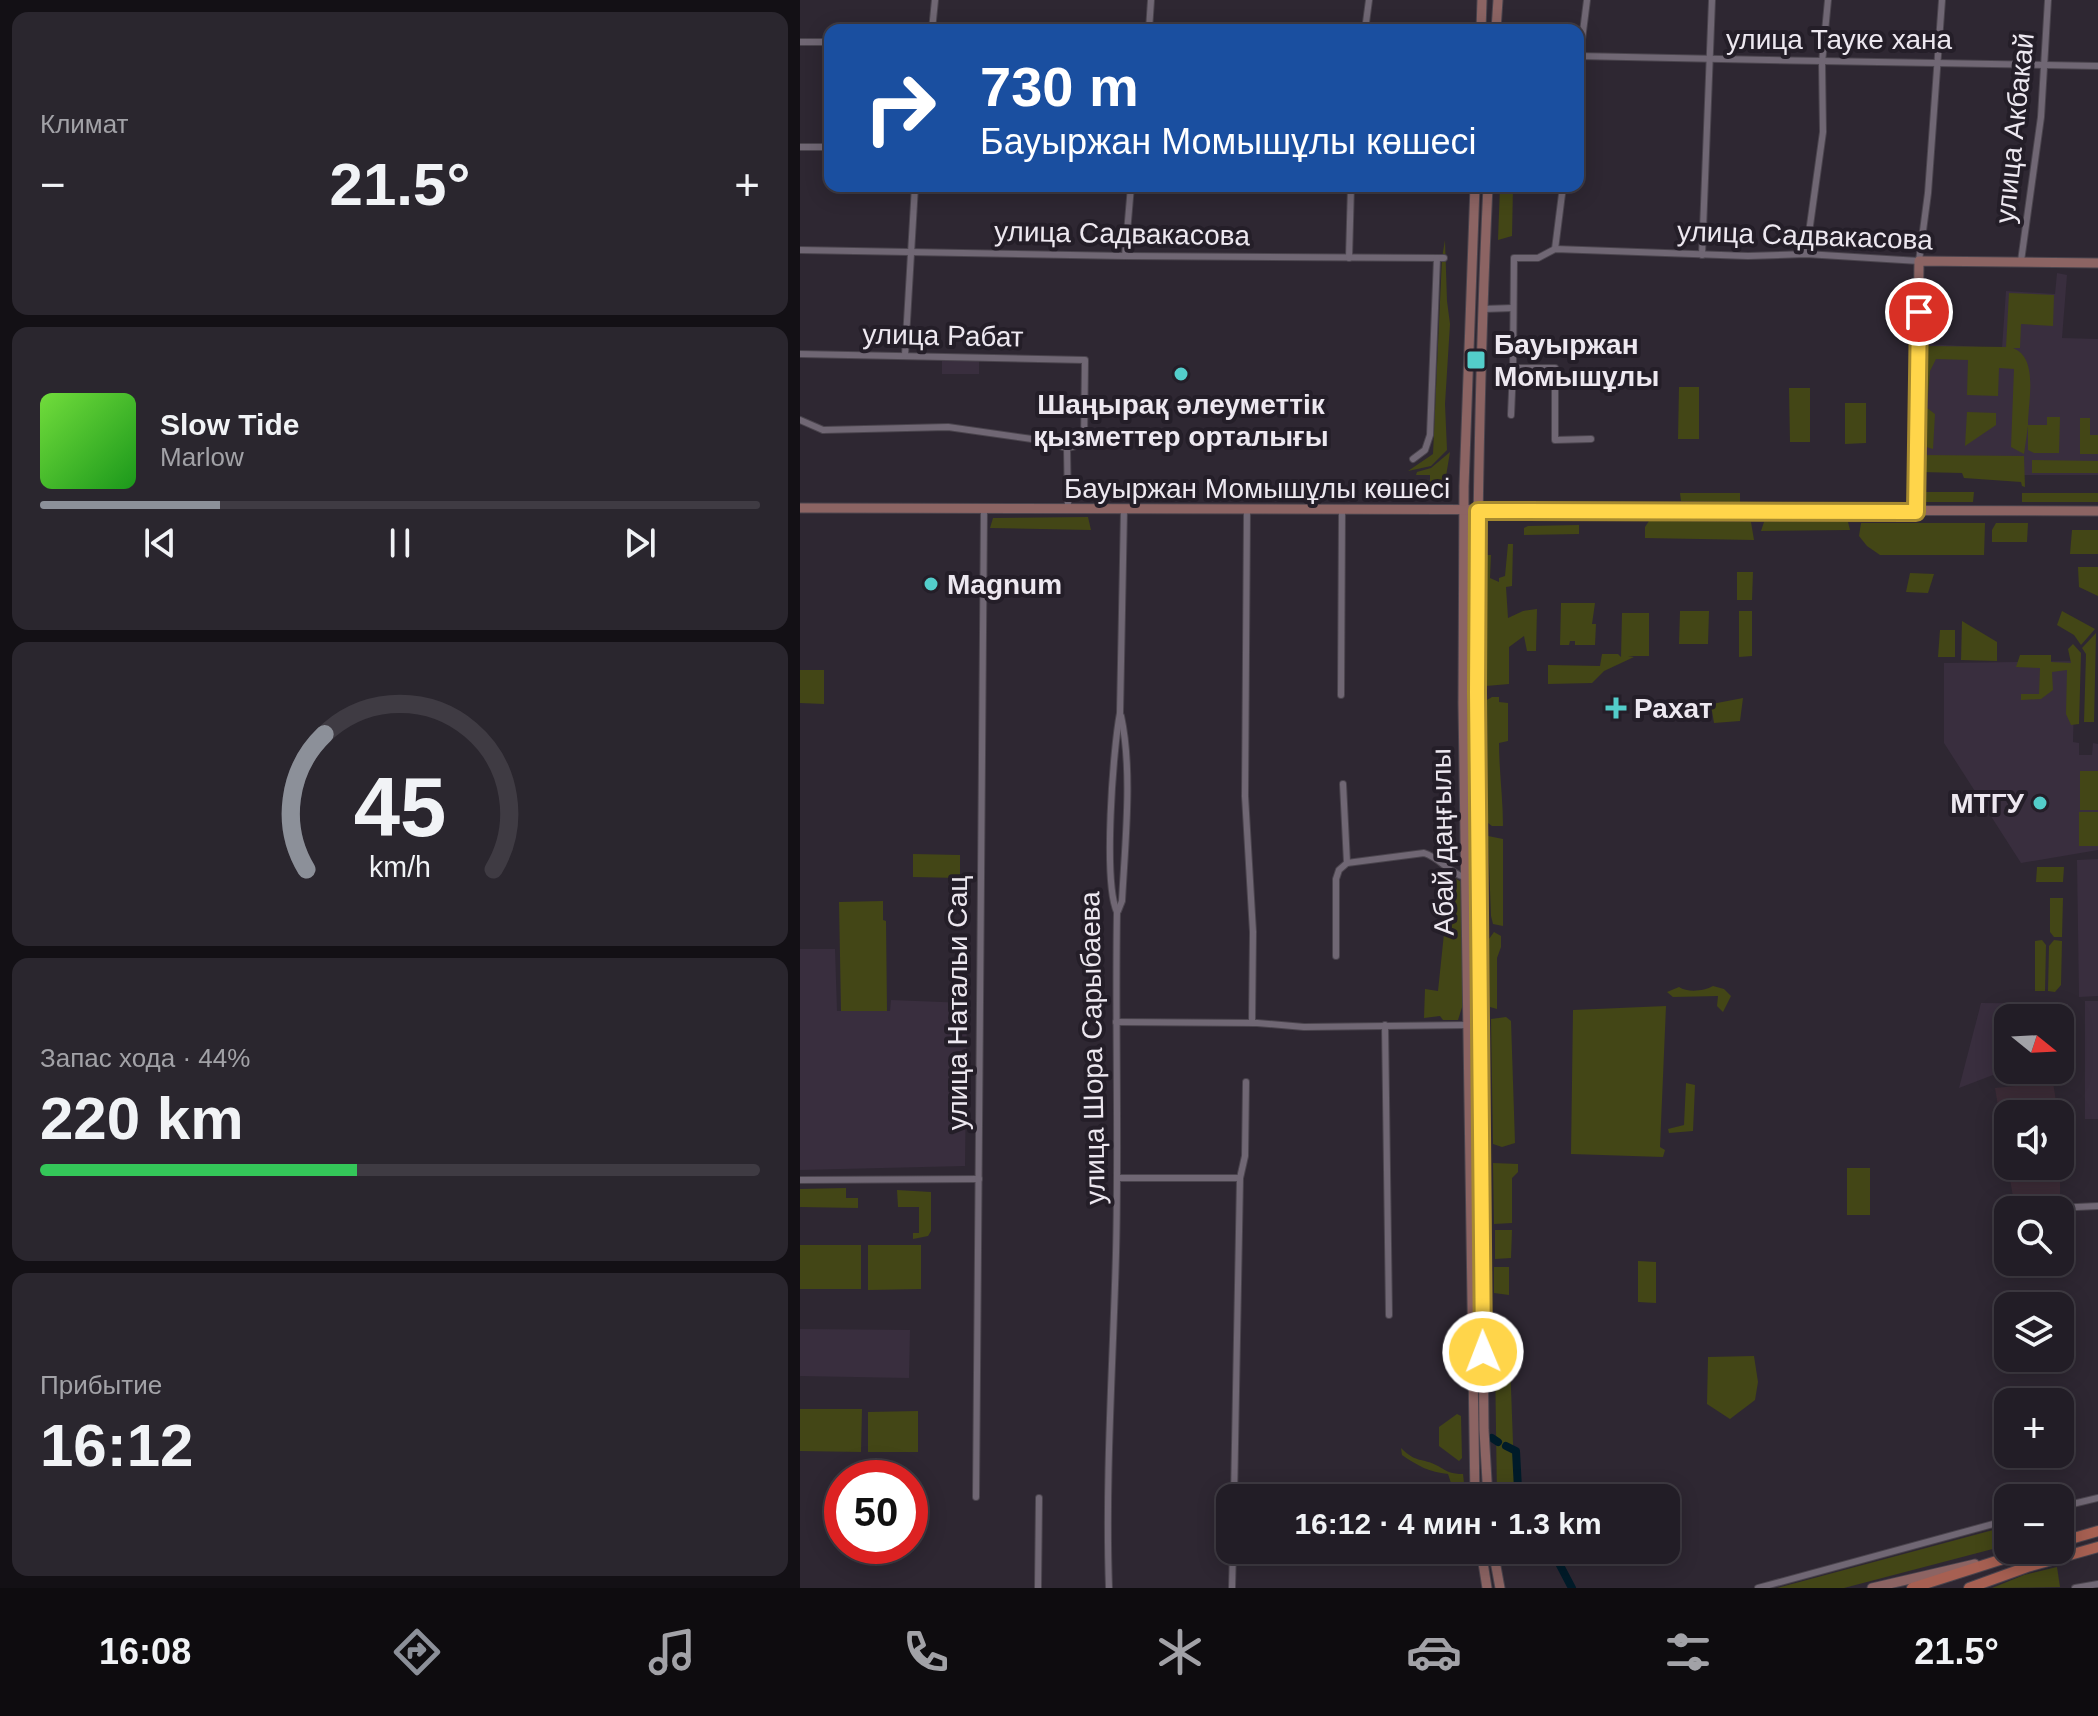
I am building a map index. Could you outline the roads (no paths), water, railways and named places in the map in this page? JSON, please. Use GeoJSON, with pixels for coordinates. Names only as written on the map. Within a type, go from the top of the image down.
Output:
{"type":"FeatureCollection","features":[{"type":"Feature","properties":{"kind":"main road"},"geometry":{"type":"LineString","coordinates":[[1481,24],[1482,0]]}},
{"type":"Feature","properties":{"kind":"main road"},"geometry":{"type":"LineString","coordinates":[[1496,24],[1498,0]]}},
{"type":"Feature","properties":{"kind":"main road","name":"Абай даңғылы"},"geometry":{"type":"LineString","coordinates":[[1475,192],[1464,511],[1464,877],[1475,1484]]}},
{"type":"Feature","properties":{"kind":"main road","name":"Абай даңғылы"},"geometry":{"type":"LineString","coordinates":[[1487,1484],[1484,1430],[1477,706],[1478,511],[1488,192]]}},
{"type":"Feature","properties":{"kind":"main road"},"geometry":{"type":"LineString","coordinates":[[1916,512],[1919,261]]}},
{"type":"Feature","properties":{"kind":"main road","name":"улица Садвакасова"},"geometry":{"type":"LineString","coordinates":[[1919,261],[2098,263]]}},
{"type":"Feature","properties":{"kind":"main road","name":"Бауыржан Момышұлы көшесі"},"geometry":{"type":"LineString","coordinates":[[800,508],[2098,511]]}},
{"type":"Feature","properties":{"kind":"main road"},"geometry":{"type":"LineString","coordinates":[[2074,1538],[2098,1531]]}},
{"type":"Feature","properties":{"kind":"main road"},"geometry":{"type":"LineString","coordinates":[[1970,1588],[2027,1567],[2098,1547]]}},
{"type":"Feature","properties":{"kind":"main road"},"geometry":{"type":"LineString","coordinates":[[1872,1588],[1994,1559]]}},
{"type":"Feature","properties":{"kind":"main road"},"geometry":{"type":"LineString","coordinates":[[1912,1588],[1994,1561]]}},
{"type":"Feature","properties":{"kind":"main road"},"geometry":{"type":"LineString","coordinates":[[1483,1564],[1487,1588]]}},
{"type":"Feature","properties":{"kind":"main road"},"geometry":{"type":"LineString","coordinates":[[1496,1564],[1500,1588]]}},
{"type":"Feature","properties":{"kind":"street"},"geometry":{"type":"LineString","coordinates":[[933,24],[935,0]]}},
{"type":"Feature","properties":{"kind":"street"},"geometry":{"type":"LineString","coordinates":[[1149,24],[1151,0]]}},
{"type":"Feature","properties":{"kind":"street"},"geometry":{"type":"LineString","coordinates":[[1366,24],[1369,0]]}},
{"type":"Feature","properties":{"kind":"street"},"geometry":{"type":"LineString","coordinates":[[1584,24],[1587,0]]}},
{"type":"Feature","properties":{"kind":"street"},"geometry":{"type":"LineString","coordinates":[[1702,255],[1712,0]]}},
{"type":"Feature","properties":{"kind":"street"},"geometry":{"type":"LineString","coordinates":[[1806,254],[1823,132],[1822,63],[1828,0]]}},
{"type":"Feature","properties":{"kind":"street"},"geometry":{"type":"LineString","coordinates":[[1919,261],[1942,0]]}},
{"type":"Feature","properties":{"kind":"street","name":"улица Акбакай"},"geometry":{"type":"LineString","coordinates":[[2021,261],[2046,65],[2048,0]]}},
{"type":"Feature","properties":{"kind":"street"},"geometry":{"type":"LineString","coordinates":[[800,42],[824,42]]}},
{"type":"Feature","properties":{"kind":"street","name":"улица Тауке хана"},"geometry":{"type":"LineString","coordinates":[[1584,56],[2098,66]]}},
{"type":"Feature","properties":{"kind":"street"},"geometry":{"type":"LineString","coordinates":[[800,147],[824,147]]}},
{"type":"Feature","properties":{"kind":"street"},"geometry":{"type":"LineString","coordinates":[[905,355],[915,192]]}},
{"type":"Feature","properties":{"kind":"street"},"geometry":{"type":"LineString","coordinates":[[1125,256],[1130,192]]}},
{"type":"Feature","properties":{"kind":"street"},"geometry":{"type":"LineString","coordinates":[[1349,258],[1351,192]]}},
{"type":"Feature","properties":{"kind":"street"},"geometry":{"type":"LineString","coordinates":[[1555,249],[1562,192]]}},
{"type":"Feature","properties":{"kind":"street","name":"улица Садвакасова"},"geometry":{"type":"LineString","coordinates":[[1513,308],[1514,258],[1538,258],[1555,249],[1702,255],[1806,254],[1919,261]]}},
{"type":"Feature","properties":{"kind":"street","name":"улица Садвакасова"},"geometry":{"type":"LineString","coordinates":[[800,250],[1440,258],[1430,435],[1425,450],[1413,459]]}},
{"type":"Feature","properties":{"kind":"street"},"geometry":{"type":"LineString","coordinates":[[1483,309],[1513,308],[1511,415]]}},
{"type":"Feature","properties":{"kind":"street","name":"улица Рабат"},"geometry":{"type":"LineString","coordinates":[[800,354],[1085,360],[1084,444],[1067,448]]}},
{"type":"Feature","properties":{"kind":"street"},"geometry":{"type":"LineString","coordinates":[[1513,368],[1555,368],[1555,440],[1591,439]]}},
{"type":"Feature","properties":{"kind":"street"},"geometry":{"type":"LineString","coordinates":[[800,420],[823,430],[948,427],[1032,439],[1067,448],[1068,509]]}},
{"type":"Feature","properties":{"kind":"street","name":"улица Натальи Сац"},"geometry":{"type":"LineString","coordinates":[[976,1497],[984,509]]}},
{"type":"Feature","properties":{"kind":"street","name":"улица Шора Сарыбаева"},"geometry":{"type":"LineString","coordinates":[[1109,1588],[1111,1346],[1117,1178],[1117,912],[1111,900],[1111,819],[1115,739],[1120,713],[1124,509]]}},
{"type":"Feature","properties":{"kind":"street"},"geometry":{"type":"LineString","coordinates":[[1247,510],[1245,796],[1253,932],[1252,1023]]}},
{"type":"Feature","properties":{"kind":"street"},"geometry":{"type":"LineString","coordinates":[[1341,695],[1342,511]]}},
{"type":"Feature","properties":{"kind":"street"},"geometry":{"type":"LineString","coordinates":[[1117,912],[1122,901],[1126,740],[1120,713]]}},
{"type":"Feature","properties":{"kind":"street"},"geometry":{"type":"LineString","coordinates":[[1343,784],[1347,863]]}},
{"type":"Feature","properties":{"kind":"street"},"geometry":{"type":"LineString","coordinates":[[1336,956],[1336,879],[1339,870],[1347,863],[1424,853],[1434,856],[1454,874],[1464,877]]}},
{"type":"Feature","properties":{"kind":"street"},"geometry":{"type":"LineString","coordinates":[[1116,1022],[1252,1023],[1288,1027],[1467,1025]]}},
{"type":"Feature","properties":{"kind":"street"},"geometry":{"type":"LineString","coordinates":[[1385,1025],[1389,1315]]}},
{"type":"Feature","properties":{"kind":"street"},"geometry":{"type":"LineString","coordinates":[[1234,1484],[1240,1178],[1245,1156],[1246,1082]]}},
{"type":"Feature","properties":{"kind":"street"},"geometry":{"type":"LineString","coordinates":[[1117,1178],[1240,1178]]}},
{"type":"Feature","properties":{"kind":"street"},"geometry":{"type":"LineString","coordinates":[[800,1180],[979,1179]]}},
{"type":"Feature","properties":{"kind":"street"},"geometry":{"type":"LineString","coordinates":[[2074,1207],[2098,1206]]}},
{"type":"Feature","properties":{"kind":"street"},"geometry":{"type":"LineString","coordinates":[[1038,1588],[1039,1498]]}},
{"type":"Feature","properties":{"kind":"street"},"geometry":{"type":"LineString","coordinates":[[2074,1504],[2098,1498]]}},
{"type":"Feature","properties":{"kind":"street"},"geometry":{"type":"LineString","coordinates":[[1758,1588],[1994,1524]]}},
{"type":"Feature","properties":{"kind":"street"},"geometry":{"type":"LineString","coordinates":[[1232,1588],[1233,1564]]}},
{"type":"Feature","properties":{"kind":"street"},"geometry":{"type":"LineString","coordinates":[[2075,1588],[2098,1584]]}},
{"type":"Feature","properties":{"kind":"waterway"},"geometry":{"type":"LineString","coordinates":[[1492,1438],[1498,1442]]}},
{"type":"Feature","properties":{"kind":"waterway"},"geometry":{"type":"LineString","coordinates":[[1506,1446],[1516,1451],[1518,1484]]}},
{"type":"Feature","properties":{"kind":"waterway"},"geometry":{"type":"LineString","coordinates":[[1559,1564],[1572,1588]]}},
{"type":"Feature","properties":{"kind":"place","name":"Бауыржан Момышұлы"},"geometry":{"type":"Point","coordinates":[1476,360]}},
{"type":"Feature","properties":{"kind":"place","name":"Шаңырақ әлеуметтік қызметтер орталығы"},"geometry":{"type":"Point","coordinates":[1181,374]}},
{"type":"Feature","properties":{"kind":"place","name":"Magnum"},"geometry":{"type":"Point","coordinates":[931,584]}},
{"type":"Feature","properties":{"kind":"place","name":"Рахат"},"geometry":{"type":"Point","coordinates":[1616,708]}},
{"type":"Feature","properties":{"kind":"place","name":"МТГУ"},"geometry":{"type":"Point","coordinates":[2040,803]}}]}
